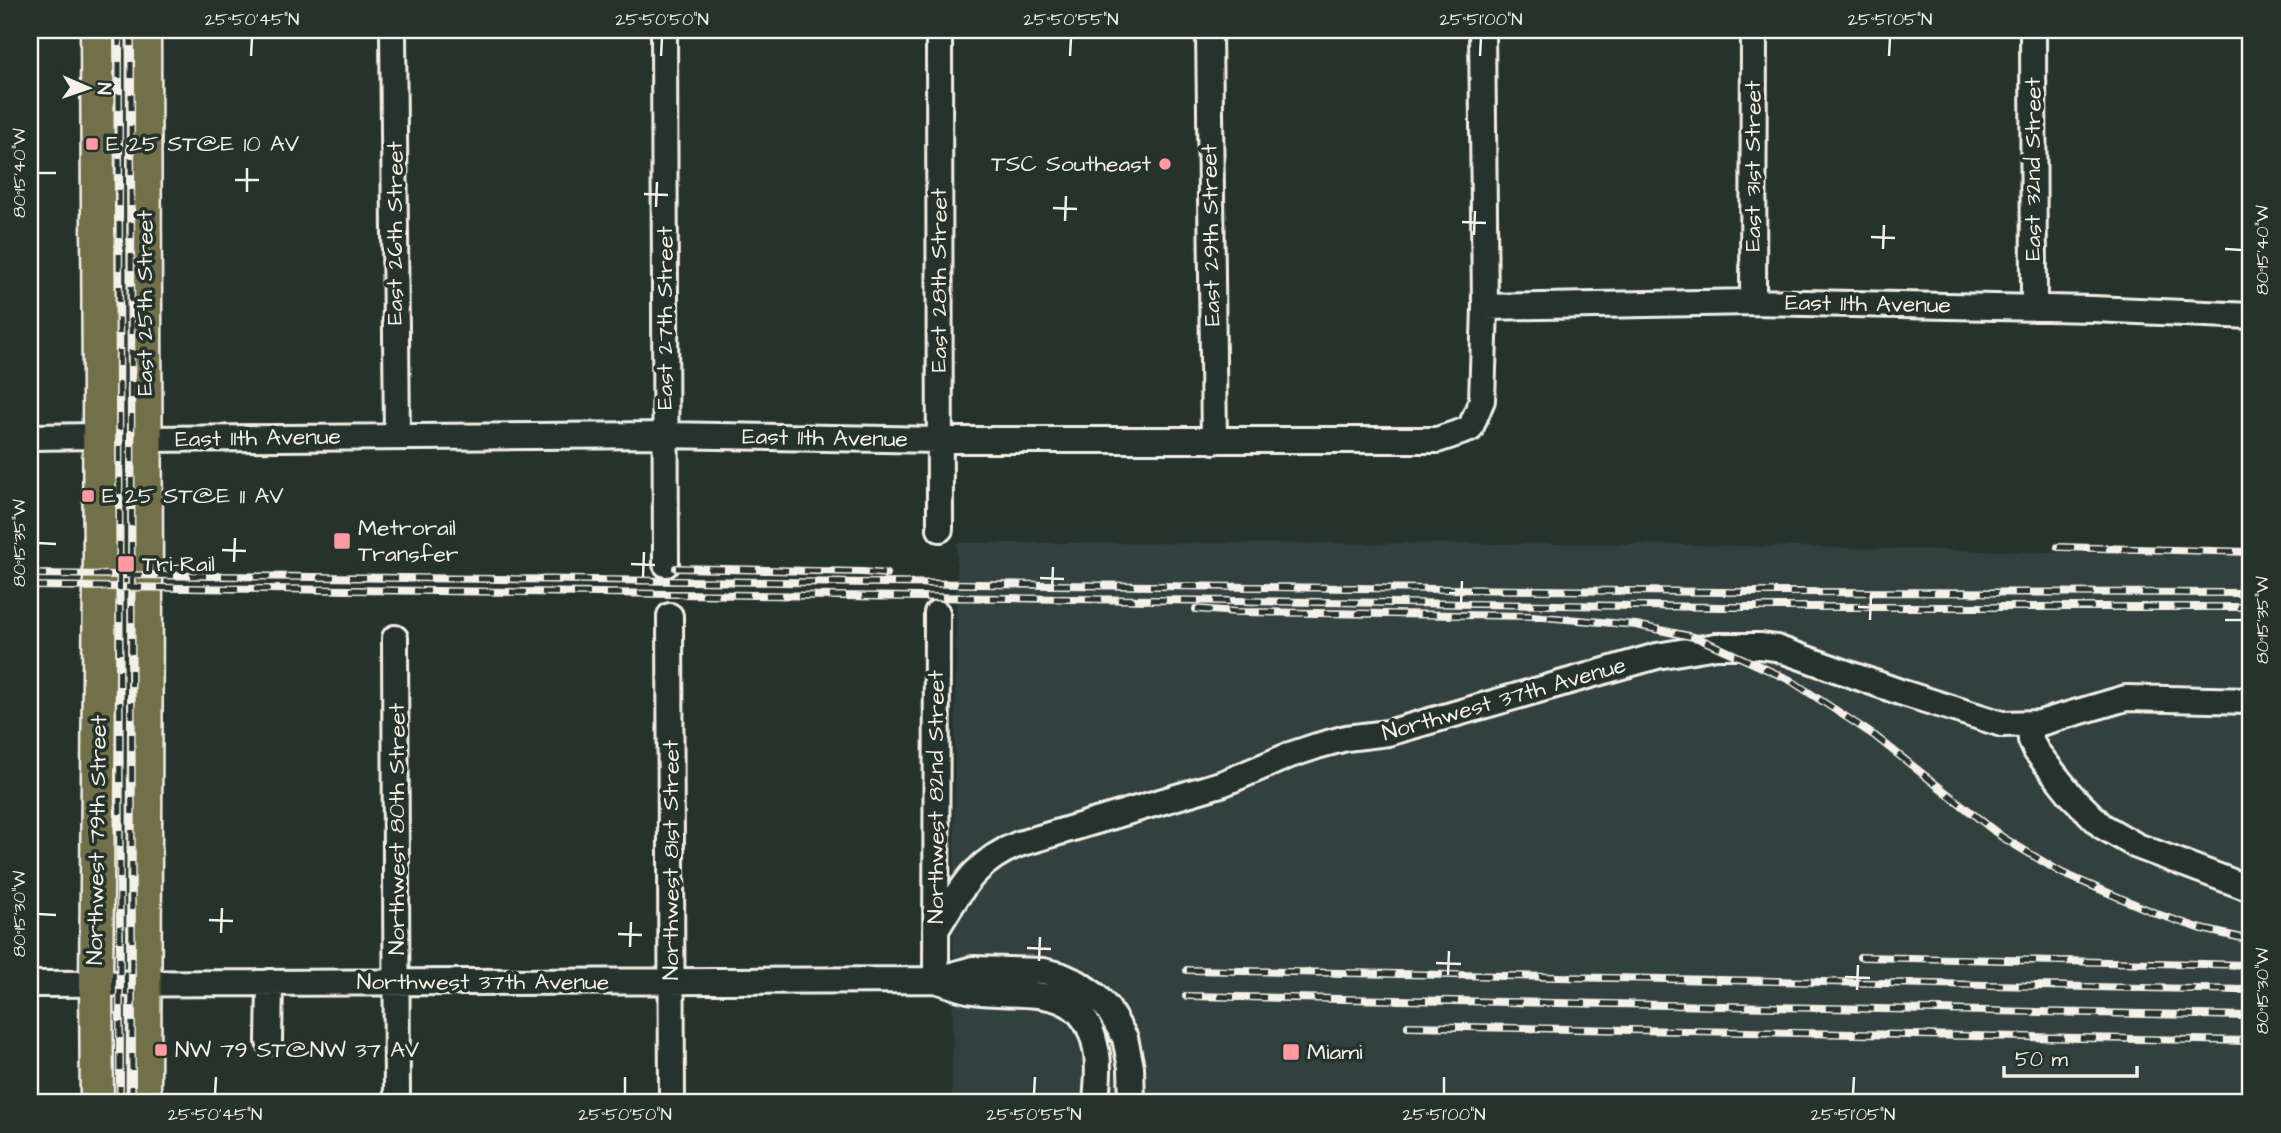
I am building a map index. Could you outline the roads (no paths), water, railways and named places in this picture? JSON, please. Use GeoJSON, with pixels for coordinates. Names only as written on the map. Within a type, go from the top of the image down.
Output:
{"type":"FeatureCollection","features":[{"type":"Feature","properties":{"kind":"main road","name":"Northwest 79th Street"},"geometry":{"type":"LineString","coordinates":[[97,30],[100,576],[97,1103]]}},
{"type":"Feature","properties":{"kind":"main road","name":"East 25th Street"},"geometry":{"type":"LineString","coordinates":[[144,30],[146,576]]}},
{"type":"Feature","properties":{"kind":"main road"},"geometry":{"type":"LineString","coordinates":[[99,228],[145,227]]}},
{"type":"Feature","properties":{"kind":"main road","name":"Northwest 79th Street"},"geometry":{"type":"LineString","coordinates":[[144,1103],[146,576]]}},
{"type":"Feature","properties":{"kind":"street","name":"East 26th Street"},"geometry":{"type":"LineString","coordinates":[[393,30],[397,437]]}},
{"type":"Feature","properties":{"kind":"street","name":"East 27th Street"},"geometry":{"type":"LineString","coordinates":[[664,30],[666,564]]}},
{"type":"Feature","properties":{"kind":"street","name":"East 28th Street"},"geometry":{"type":"LineString","coordinates":[[939,30],[940,529]]}},
{"type":"Feature","properties":{"kind":"street","name":"East 29th Street"},"geometry":{"type":"LineString","coordinates":[[1209,30],[1214,441]]}},
{"type":"Feature","properties":{"kind":"street"},"geometry":{"type":"LineString","coordinates":[[1482,30],[1485,307]]}},
{"type":"Feature","properties":{"kind":"street","name":"East 31st Street"},"geometry":{"type":"LineString","coordinates":[[1753,302],[1754,30]]}},
{"type":"Feature","properties":{"kind":"street","name":"East 32nd Street"},"geometry":{"type":"LineString","coordinates":[[2033,30],[2034,308]]}},
{"type":"Feature","properties":{"kind":"street","name":"East 11th Avenue"},"geometry":{"type":"LineString","coordinates":[[146,439],[665,435],[939,440],[1437,440],[1471,429],[1482,400],[1485,307],[1753,302],[2251,316]]}},
{"type":"Feature","properties":{"kind":"street"},"geometry":{"type":"LineString","coordinates":[[30,437],[99,436]]}},
{"type":"Feature","properties":{"kind":"street","name":"Northwest 82nd Street"},"geometry":{"type":"LineString","coordinates":[[936,980],[937,613]]}},
{"type":"Feature","properties":{"kind":"street","name":"Northwest 81st Street"},"geometry":{"type":"LineString","coordinates":[[670,616],[671,1103]]}},
{"type":"Feature","properties":{"kind":"street","name":"Northwest 80th Street"},"geometry":{"type":"LineString","coordinates":[[395,638],[397,1103]]}},
{"type":"Feature","properties":{"kind":"street","name":"Northwest 37th Avenue"},"geometry":{"type":"LineString","coordinates":[[936,930],[965,884],[980,866],[1019,844],[1224,783],[1317,746],[1346,738],[1388,733],[1690,649],[1768,646],[1992,722],[2030,725],[2060,719],[2126,698],[2251,701]]}},
{"type":"Feature","properties":{"kind":"street"},"geometry":{"type":"LineString","coordinates":[[2030,725],[2031,740],[2036,751],[2071,795],[2102,826],[2137,846],[2251,889]]}},
{"type":"Feature","properties":{"kind":"street","name":"Northwest 37th Avenue"},"geometry":{"type":"LineString","coordinates":[[30,984],[936,980],[973,969],[1044,971],[1078,983],[1108,1009],[1125,1038],[1131,1067],[1132,1103]]}},
{"type":"Feature","properties":{"kind":"street","name":"Northwest 37th Avenue"},"geometry":{"type":"LineString","coordinates":[[936,980],[973,991],[1044,995],[1061,1001],[1076,1011],[1087,1025],[1098,1058],[1096,1103]]}},
{"type":"Feature","properties":{"kind":"street"},"geometry":{"type":"LineString","coordinates":[[269,1042],[270,982]]}},
{"type":"Feature","properties":{"kind":"railway"},"geometry":{"type":"LineString","coordinates":[[119,30],[120,1103]]}},
{"type":"Feature","properties":{"kind":"railway"},"geometry":{"type":"LineString","coordinates":[[131,30],[132,1103]]}},
{"type":"Feature","properties":{"kind":"railway"},"geometry":{"type":"LineString","coordinates":[[2058,547],[2251,552]]}},
{"type":"Feature","properties":{"kind":"railway"},"geometry":{"type":"LineString","coordinates":[[676,568],[886,574]]}},
{"type":"Feature","properties":{"kind":"railway"},"geometry":{"type":"LineString","coordinates":[[30,574],[1723,592],[2251,593]]}},
{"type":"Feature","properties":{"kind":"railway"},"geometry":{"type":"LineString","coordinates":[[30,586],[1723,607],[2251,607]]}},
{"type":"Feature","properties":{"kind":"railway"},"geometry":{"type":"LineString","coordinates":[[1196,609],[1237,612],[1532,616],[1636,625],[1698,638],[1790,680],[1875,736],[2002,837],[2062,873],[2160,915],[2202,929],[2251,940]]}},
{"type":"Feature","properties":{"kind":"railway"},"geometry":{"type":"LineString","coordinates":[[1860,957],[2251,965]]}},
{"type":"Feature","properties":{"kind":"railway"},"geometry":{"type":"LineString","coordinates":[[1187,970],[2251,990]]}},
{"type":"Feature","properties":{"kind":"railway"},"geometry":{"type":"LineString","coordinates":[[1186,996],[2251,1016]]}},
{"type":"Feature","properties":{"kind":"railway"},"geometry":{"type":"LineString","coordinates":[[1408,1026],[2251,1041]]}},
{"type":"Feature","properties":{"kind":"place","name":"E 25 ST@E 10 AV"},"geometry":{"type":"Point","coordinates":[92,144]}},
{"type":"Feature","properties":{"kind":"place","name":"TSC Southeast"},"geometry":{"type":"Point","coordinates":[1165,164]}},
{"type":"Feature","properties":{"kind":"place","name":"E 25 ST@E 11 AV"},"geometry":{"type":"Point","coordinates":[88,496]}},
{"type":"Feature","properties":{"kind":"place","name":"Metrorail Transfer"},"geometry":{"type":"Point","coordinates":[342,541]}},
{"type":"Feature","properties":{"kind":"place","name":"Tri-Rail"},"geometry":{"type":"Point","coordinates":[126,564]}},
{"type":"Feature","properties":{"kind":"place","name":"NW 79 ST@NW 37 AV"},"geometry":{"type":"Point","coordinates":[161,1050]}},
{"type":"Feature","properties":{"kind":"place","name":"Miami"},"geometry":{"type":"Point","coordinates":[1291,1052]}}]}
